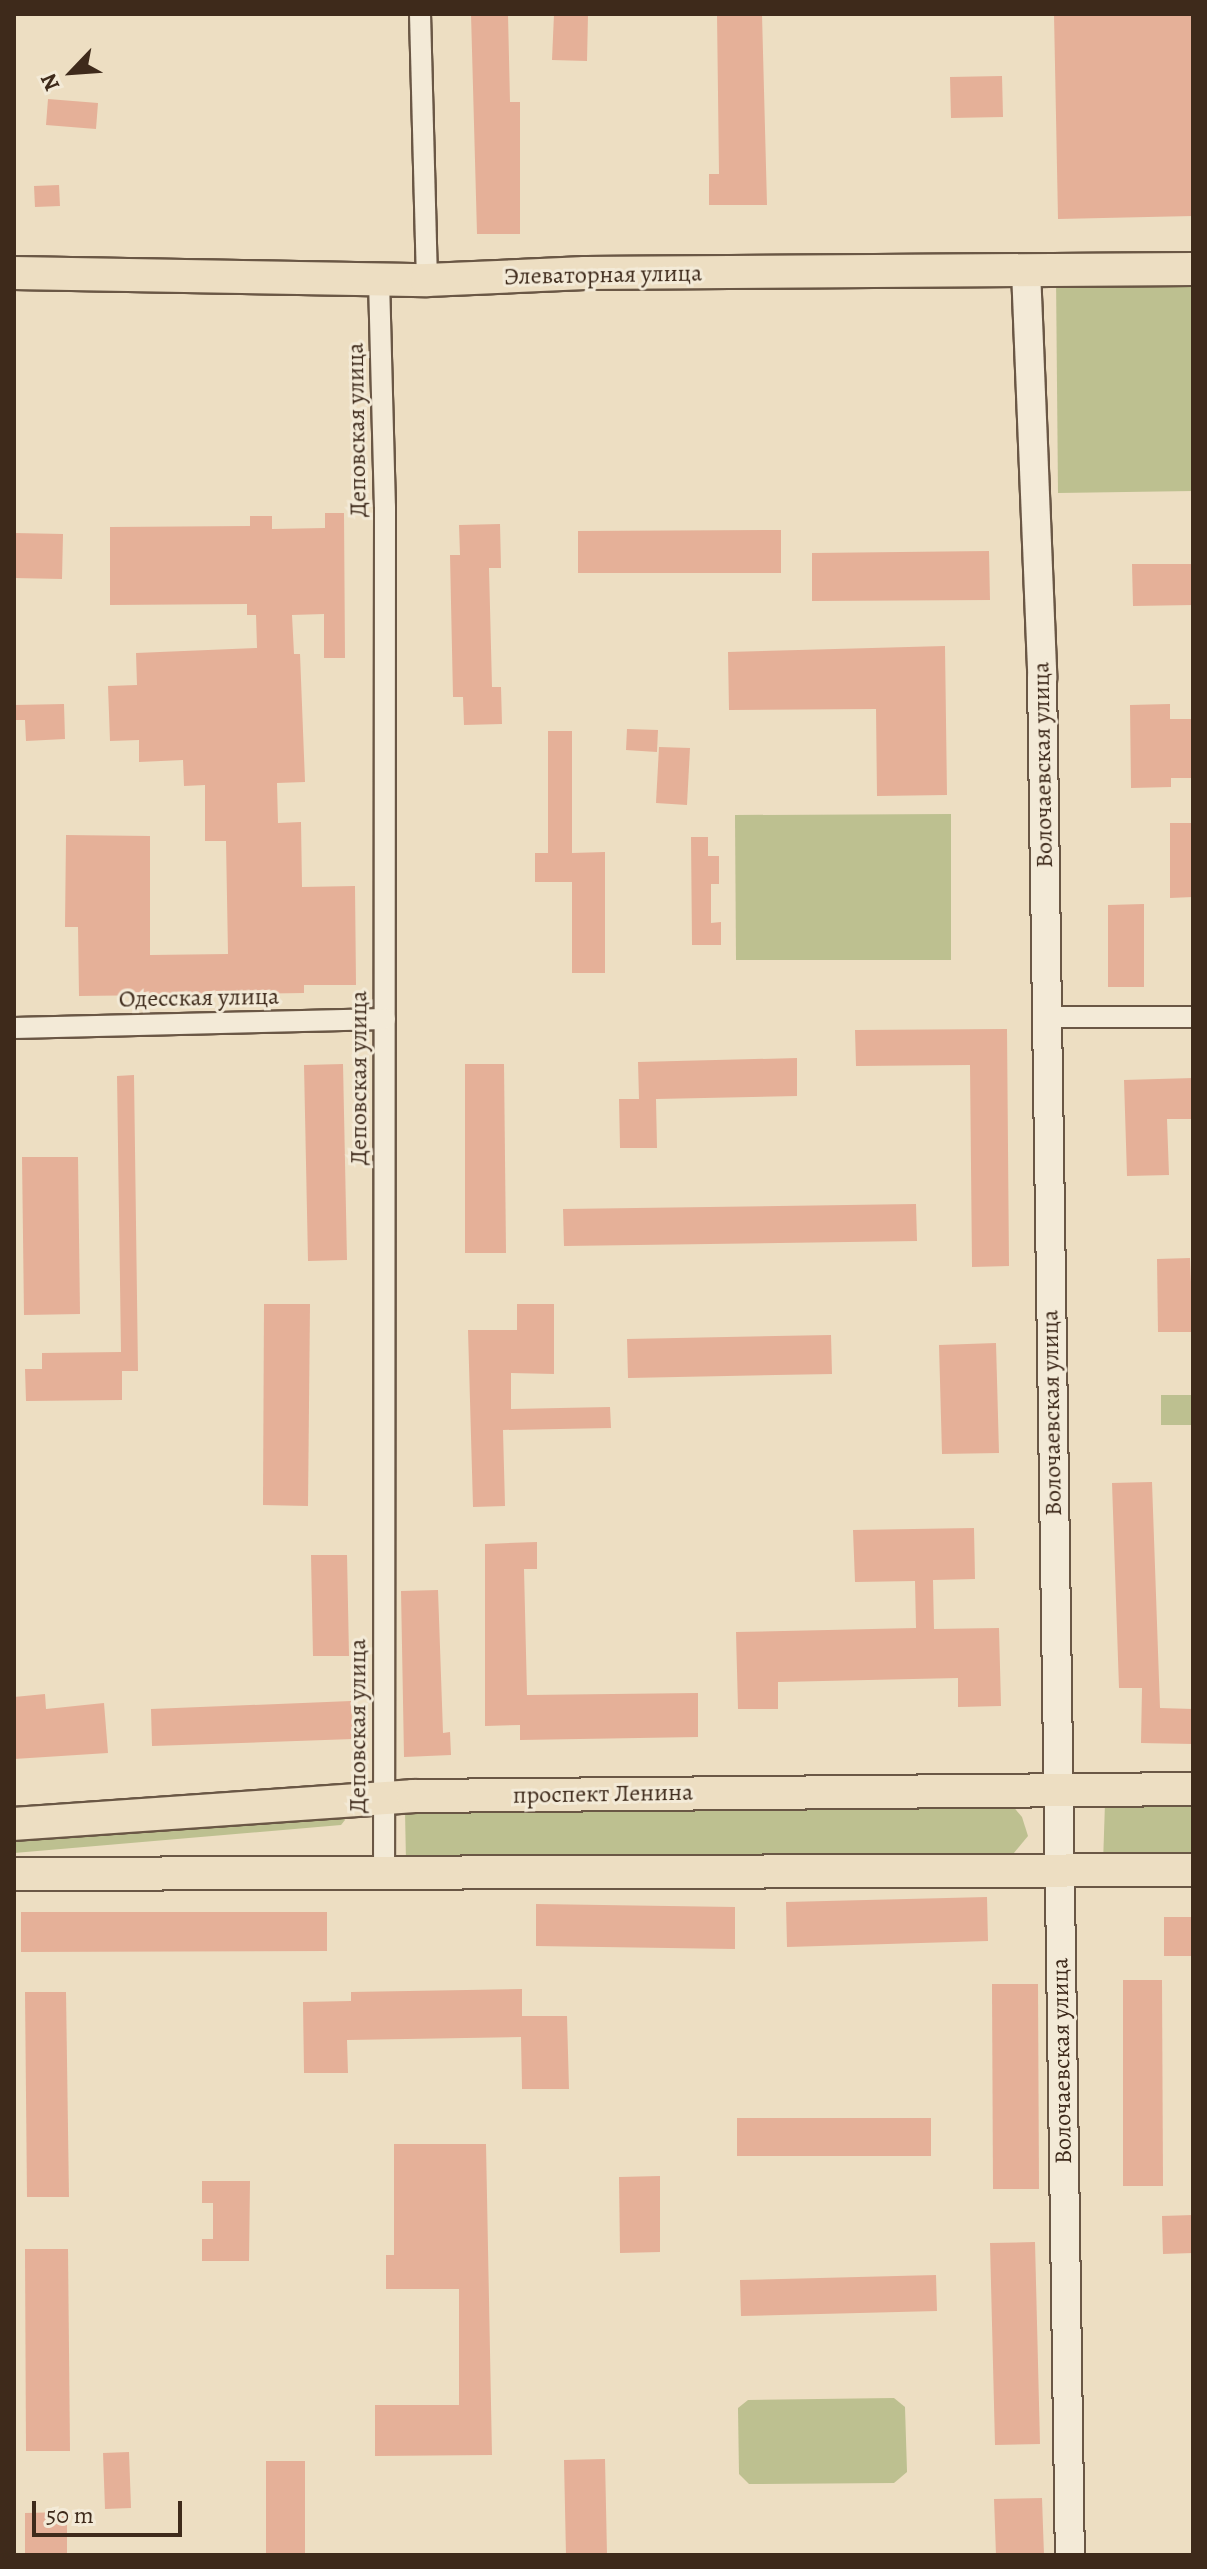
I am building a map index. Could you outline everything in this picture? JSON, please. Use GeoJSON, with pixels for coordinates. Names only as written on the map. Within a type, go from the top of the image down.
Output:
{"type":"FeatureCollection","features":[{"type":"Feature","properties":{"kind":"main road","name":"Элеваторная улица"},"geometry":{"type":"LineString","coordinates":[[14,273],[427,280],[585,273],[1193,269]]}},
{"type":"Feature","properties":{"kind":"main road","name":"проспект Ленина"},"geometry":{"type":"LineString","coordinates":[[14,1824],[383,1797],[1193,1789]]}},
{"type":"Feature","properties":{"kind":"main road"},"geometry":{"type":"LineString","coordinates":[[14,1874],[384,1876],[1193,1870]]}},
{"type":"Feature","properties":{"kind":"street"},"geometry":{"type":"LineString","coordinates":[[420,14],[427,280]]}},
{"type":"Feature","properties":{"kind":"street","name":"Волочаевская улица"},"geometry":{"type":"LineString","coordinates":[[1026,270],[1042,677],[1070,2555]]}},
{"type":"Feature","properties":{"kind":"street","name":"Деповская улица"},"geometry":{"type":"LineString","coordinates":[[379,280],[385,507],[384,1876]]}},
{"type":"Feature","properties":{"kind":"street"},"geometry":{"type":"LineString","coordinates":[[1047,1017],[1193,1017]]}},
{"type":"Feature","properties":{"kind":"street","name":"Одесская улица"},"geometry":{"type":"LineString","coordinates":[[14,1028],[385,1019]]}},
{"type":"Feature","properties":{"kind":"green space"},"geometry":{"type":"Polygon","coordinates":[[[1193,275],[1193,491],[1058,493],[1056,276],[1193,275]]]}},
{"type":"Feature","properties":{"kind":"green space"},"geometry":{"type":"Polygon","coordinates":[[[951,814],[951,960],[736,960],[735,815],[951,814]]]}},
{"type":"Feature","properties":{"kind":"green space"},"geometry":{"type":"Polygon","coordinates":[[[1161,1395],[1193,1395],[1193,1425],[1161,1425],[1161,1395]]]}},
{"type":"Feature","properties":{"kind":"green space"},"geometry":{"type":"Polygon","coordinates":[[[1105,1803],[1193,1803],[1193,1863],[1103,1864],[1105,1803]]]}},
{"type":"Feature","properties":{"kind":"green space"},"geometry":{"type":"Polygon","coordinates":[[[1011,1804],[1022,1817],[1028,1836],[1009,1859],[406,1861],[405,1811],[1011,1804]]]}},
{"type":"Feature","properties":{"kind":"green space"},"geometry":{"type":"Polygon","coordinates":[[[340,1812],[345,1820],[341,1825],[14,1853],[14,1836],[340,1812]]]}},
{"type":"Feature","properties":{"kind":"green space"},"geometry":{"type":"Polygon","coordinates":[[[894,2398],[905,2407],[907,2472],[894,2483],[749,2484],[739,2474],[738,2408],[748,2400],[894,2398]]]}},
{"type":"Feature","properties":{"kind":"building"},"geometry":{"type":"Polygon","coordinates":[[[471,14],[508,14],[510,102],[520,102],[520,234],[477,234],[471,14]]]}},
{"type":"Feature","properties":{"kind":"building"},"geometry":{"type":"Polygon","coordinates":[[[554,14],[588,14],[587,61],[552,60],[554,14]]]}},
{"type":"Feature","properties":{"kind":"building"},"geometry":{"type":"Polygon","coordinates":[[[717,14],[762,14],[767,205],[709,205],[709,174],[719,174],[717,14]]]}},
{"type":"Feature","properties":{"kind":"building"},"geometry":{"type":"Polygon","coordinates":[[[1054,14],[1193,14],[1193,216],[1058,219],[1054,14]]]}},
{"type":"Feature","properties":{"kind":"building"},"geometry":{"type":"Polygon","coordinates":[[[1002,76],[1003,117],[951,118],[950,77],[1002,76]]]}},
{"type":"Feature","properties":{"kind":"building"},"geometry":{"type":"Polygon","coordinates":[[[48,99],[98,103],[96,129],[46,125],[48,99]]]}},
{"type":"Feature","properties":{"kind":"building"},"geometry":{"type":"Polygon","coordinates":[[[59,185],[60,206],[35,207],[34,186],[59,185]]]}},
{"type":"Feature","properties":{"kind":"building"},"geometry":{"type":"Polygon","coordinates":[[[325,513],[344,513],[345,658],[324,658],[324,614],[292,615],[294,654],[300,654],[305,782],[277,783],[278,823],[301,822],[302,887],[355,886],[356,985],[304,985],[304,993],[79,996],[78,927],[65,927],[66,835],[150,836],[150,955],[228,954],[226,841],[205,841],[205,785],[184,786],[183,760],[139,762],[139,740],[110,741],[108,686],[137,685],[136,653],[257,648],[256,615],[247,615],[247,604],[110,605],[110,527],[250,526],[250,516],[272,516],[272,529],[325,528],[325,513]]]}},
{"type":"Feature","properties":{"kind":"building"},"geometry":{"type":"Polygon","coordinates":[[[500,524],[501,568],[489,568],[492,687],[501,687],[502,724],[464,725],[463,697],[453,697],[450,555],[460,555],[459,525],[500,524]]]}},
{"type":"Feature","properties":{"kind":"building"},"geometry":{"type":"Polygon","coordinates":[[[781,530],[781,573],[578,573],[578,531],[781,530]]]}},
{"type":"Feature","properties":{"kind":"building"},"geometry":{"type":"Polygon","coordinates":[[[14,533],[63,534],[62,579],[14,578],[14,533]]]}},
{"type":"Feature","properties":{"kind":"building"},"geometry":{"type":"Polygon","coordinates":[[[989,551],[990,600],[812,601],[812,553],[989,551]]]}},
{"type":"Feature","properties":{"kind":"building"},"geometry":{"type":"Polygon","coordinates":[[[1132,564],[1193,564],[1193,605],[1133,606],[1132,564]]]}},
{"type":"Feature","properties":{"kind":"building"},"geometry":{"type":"Polygon","coordinates":[[[945,646],[947,795],[877,796],[876,709],[729,710],[728,652],[945,646]]]}},
{"type":"Feature","properties":{"kind":"building"},"geometry":{"type":"Polygon","coordinates":[[[64,704],[65,739],[26,741],[25,720],[14,720],[14,705],[64,704]]]}},
{"type":"Feature","properties":{"kind":"building"},"geometry":{"type":"Polygon","coordinates":[[[1170,704],[1170,719],[1193,719],[1193,778],[1171,778],[1171,787],[1131,788],[1130,705],[1170,704]]]}},
{"type":"Feature","properties":{"kind":"building"},"geometry":{"type":"Polygon","coordinates":[[[627,729],[658,730],[657,752],[626,750],[627,729]]]}},
{"type":"Feature","properties":{"kind":"building"},"geometry":{"type":"Polygon","coordinates":[[[548,731],[572,731],[572,853],[605,852],[605,973],[572,973],[572,882],[535,882],[535,853],[548,853],[548,731]]]}},
{"type":"Feature","properties":{"kind":"building"},"geometry":{"type":"Polygon","coordinates":[[[659,747],[690,748],[687,805],[656,803],[659,747]]]}},
{"type":"Feature","properties":{"kind":"building"},"geometry":{"type":"Polygon","coordinates":[[[1170,823],[1193,823],[1193,897],[1170,898],[1170,823]]]}},
{"type":"Feature","properties":{"kind":"building"},"geometry":{"type":"Polygon","coordinates":[[[691,837],[708,837],[708,856],[719,856],[719,884],[711,884],[711,923],[721,922],[721,945],[692,945],[691,837]]]}},
{"type":"Feature","properties":{"kind":"building"},"geometry":{"type":"Polygon","coordinates":[[[1144,904],[1144,987],[1108,987],[1108,905],[1144,904]]]}},
{"type":"Feature","properties":{"kind":"building"},"geometry":{"type":"Polygon","coordinates":[[[1007,1029],[1009,1266],[972,1267],[970,1065],[856,1066],[855,1030],[1007,1029]]]}},
{"type":"Feature","properties":{"kind":"building"},"geometry":{"type":"Polygon","coordinates":[[[797,1058],[797,1096],[656,1099],[657,1148],[620,1148],[619,1099],[639,1099],[638,1062],[797,1058]]]}},
{"type":"Feature","properties":{"kind":"building"},"geometry":{"type":"Polygon","coordinates":[[[343,1064],[347,1260],[308,1261],[304,1065],[343,1064]]]}},
{"type":"Feature","properties":{"kind":"building"},"geometry":{"type":"Polygon","coordinates":[[[465,1064],[504,1064],[506,1253],[465,1253],[465,1064]]]}},
{"type":"Feature","properties":{"kind":"building"},"geometry":{"type":"Polygon","coordinates":[[[134,1075],[138,1371],[122,1371],[122,1400],[26,1401],[25,1369],[42,1369],[42,1353],[121,1352],[117,1076],[134,1075]]]}},
{"type":"Feature","properties":{"kind":"building"},"geometry":{"type":"Polygon","coordinates":[[[1193,1078],[1193,1119],[1167,1119],[1169,1175],[1127,1176],[1124,1080],[1193,1078]]]}},
{"type":"Feature","properties":{"kind":"building"},"geometry":{"type":"Polygon","coordinates":[[[22,1157],[78,1157],[80,1314],[24,1315],[22,1157]]]}},
{"type":"Feature","properties":{"kind":"building"},"geometry":{"type":"Polygon","coordinates":[[[916,1204],[917,1241],[564,1246],[563,1209],[916,1204]]]}},
{"type":"Feature","properties":{"kind":"building"},"geometry":{"type":"Polygon","coordinates":[[[1190,1258],[1193,1332],[1158,1332],[1157,1259],[1190,1258]]]}},
{"type":"Feature","properties":{"kind":"building"},"geometry":{"type":"Polygon","coordinates":[[[264,1304],[310,1304],[308,1506],[263,1505],[264,1304]]]}},
{"type":"Feature","properties":{"kind":"building"},"geometry":{"type":"Polygon","coordinates":[[[517,1304],[554,1304],[554,1374],[511,1373],[511,1409],[610,1407],[611,1428],[503,1430],[505,1506],[473,1507],[468,1330],[517,1330],[517,1304]]]}},
{"type":"Feature","properties":{"kind":"building"},"geometry":{"type":"Polygon","coordinates":[[[831,1335],[832,1374],[628,1378],[627,1339],[831,1335]]]}},
{"type":"Feature","properties":{"kind":"building"},"geometry":{"type":"Polygon","coordinates":[[[996,1343],[999,1453],[942,1454],[939,1345],[996,1343]]]}},
{"type":"Feature","properties":{"kind":"building"},"geometry":{"type":"Polygon","coordinates":[[[1152,1482],[1160,1708],[1193,1709],[1193,1744],[1141,1743],[1142,1688],[1119,1688],[1112,1483],[1152,1482]]]}},
{"type":"Feature","properties":{"kind":"building"},"geometry":{"type":"Polygon","coordinates":[[[974,1528],[975,1579],[933,1580],[934,1629],[999,1628],[1001,1706],[958,1707],[958,1678],[778,1682],[778,1709],[738,1709],[736,1632],[916,1628],[915,1581],[855,1582],[853,1530],[974,1528]]]}},
{"type":"Feature","properties":{"kind":"building"},"geometry":{"type":"Polygon","coordinates":[[[537,1542],[537,1569],[524,1569],[527,1695],[698,1693],[698,1737],[520,1740],[520,1725],[485,1726],[485,1544],[537,1542]]]}},
{"type":"Feature","properties":{"kind":"building"},"geometry":{"type":"Polygon","coordinates":[[[311,1555],[347,1555],[349,1656],[313,1656],[311,1555]]]}},
{"type":"Feature","properties":{"kind":"building"},"geometry":{"type":"Polygon","coordinates":[[[438,1590],[443,1733],[450,1732],[451,1755],[404,1757],[401,1591],[438,1590]]]}},
{"type":"Feature","properties":{"kind":"building"},"geometry":{"type":"Polygon","coordinates":[[[45,1694],[46,1709],[104,1703],[108,1753],[14,1759],[14,1697],[45,1694]]]}},
{"type":"Feature","properties":{"kind":"building"},"geometry":{"type":"Polygon","coordinates":[[[351,1701],[353,1739],[152,1746],[151,1709],[351,1701]]]}},
{"type":"Feature","properties":{"kind":"building"},"geometry":{"type":"Polygon","coordinates":[[[987,1897],[988,1941],[787,1947],[786,1902],[987,1897]]]}},
{"type":"Feature","properties":{"kind":"building"},"geometry":{"type":"Polygon","coordinates":[[[536,1904],[735,1907],[735,1949],[536,1946],[536,1904]]]}},
{"type":"Feature","properties":{"kind":"building"},"geometry":{"type":"Polygon","coordinates":[[[21,1912],[327,1912],[327,1951],[21,1952],[21,1912]]]}},
{"type":"Feature","properties":{"kind":"building"},"geometry":{"type":"Polygon","coordinates":[[[1164,1917],[1193,1917],[1193,1956],[1164,1956],[1164,1917]]]}},
{"type":"Feature","properties":{"kind":"building"},"geometry":{"type":"Polygon","coordinates":[[[1123,1980],[1162,1980],[1163,2186],[1123,2186],[1123,1980]]]}},
{"type":"Feature","properties":{"kind":"building"},"geometry":{"type":"Polygon","coordinates":[[[992,1984],[1038,1984],[1039,2189],[993,2189],[992,1984]]]}},
{"type":"Feature","properties":{"kind":"building"},"geometry":{"type":"Polygon","coordinates":[[[522,1989],[522,2016],[567,2016],[569,2089],[522,2089],[521,2037],[347,2040],[348,2073],[304,2073],[303,2002],[351,2001],[351,1992],[522,1989]]]}},
{"type":"Feature","properties":{"kind":"building"},"geometry":{"type":"Polygon","coordinates":[[[25,1992],[66,1992],[69,2197],[27,2197],[25,1992]]]}},
{"type":"Feature","properties":{"kind":"building"},"geometry":{"type":"Polygon","coordinates":[[[737,2118],[931,2118],[931,2156],[737,2156],[737,2118]]]}},
{"type":"Feature","properties":{"kind":"building"},"geometry":{"type":"Polygon","coordinates":[[[394,2144],[486,2144],[492,2455],[375,2456],[375,2405],[459,2405],[459,2289],[386,2289],[386,2255],[394,2255],[394,2144]]]}},
{"type":"Feature","properties":{"kind":"building"},"geometry":{"type":"Polygon","coordinates":[[[660,2176],[660,2252],[620,2253],[619,2177],[660,2176]]]}},
{"type":"Feature","properties":{"kind":"building"},"geometry":{"type":"Polygon","coordinates":[[[202,2181],[250,2181],[249,2261],[202,2261],[202,2239],[213,2239],[213,2203],[202,2203],[202,2181]]]}},
{"type":"Feature","properties":{"kind":"building"},"geometry":{"type":"Polygon","coordinates":[[[1193,2215],[1193,2253],[1163,2254],[1162,2216],[1193,2215]]]}},
{"type":"Feature","properties":{"kind":"building"},"geometry":{"type":"Polygon","coordinates":[[[1035,2242],[1040,2444],[995,2445],[990,2243],[1035,2242]]]}},
{"type":"Feature","properties":{"kind":"building"},"geometry":{"type":"Polygon","coordinates":[[[25,2249],[68,2249],[70,2451],[26,2451],[25,2249]]]}},
{"type":"Feature","properties":{"kind":"building"},"geometry":{"type":"Polygon","coordinates":[[[936,2275],[937,2311],[741,2316],[740,2280],[936,2275]]]}},
{"type":"Feature","properties":{"kind":"building"},"geometry":{"type":"Polygon","coordinates":[[[129,2452],[131,2508],[105,2509],[103,2453],[129,2452]]]}},
{"type":"Feature","properties":{"kind":"building"},"geometry":{"type":"Polygon","coordinates":[[[605,2459],[607,2555],[566,2555],[564,2460],[605,2459]]]}},
{"type":"Feature","properties":{"kind":"building"},"geometry":{"type":"Polygon","coordinates":[[[266,2461],[305,2461],[305,2555],[266,2555],[266,2461]]]}},
{"type":"Feature","properties":{"kind":"building"},"geometry":{"type":"Polygon","coordinates":[[[1042,2498],[1044,2555],[996,2555],[994,2499],[1042,2498]]]}},
{"type":"Feature","properties":{"kind":"building"},"geometry":{"type":"Polygon","coordinates":[[[67,2512],[67,2555],[25,2555],[25,2513],[67,2512]]]}}]}
